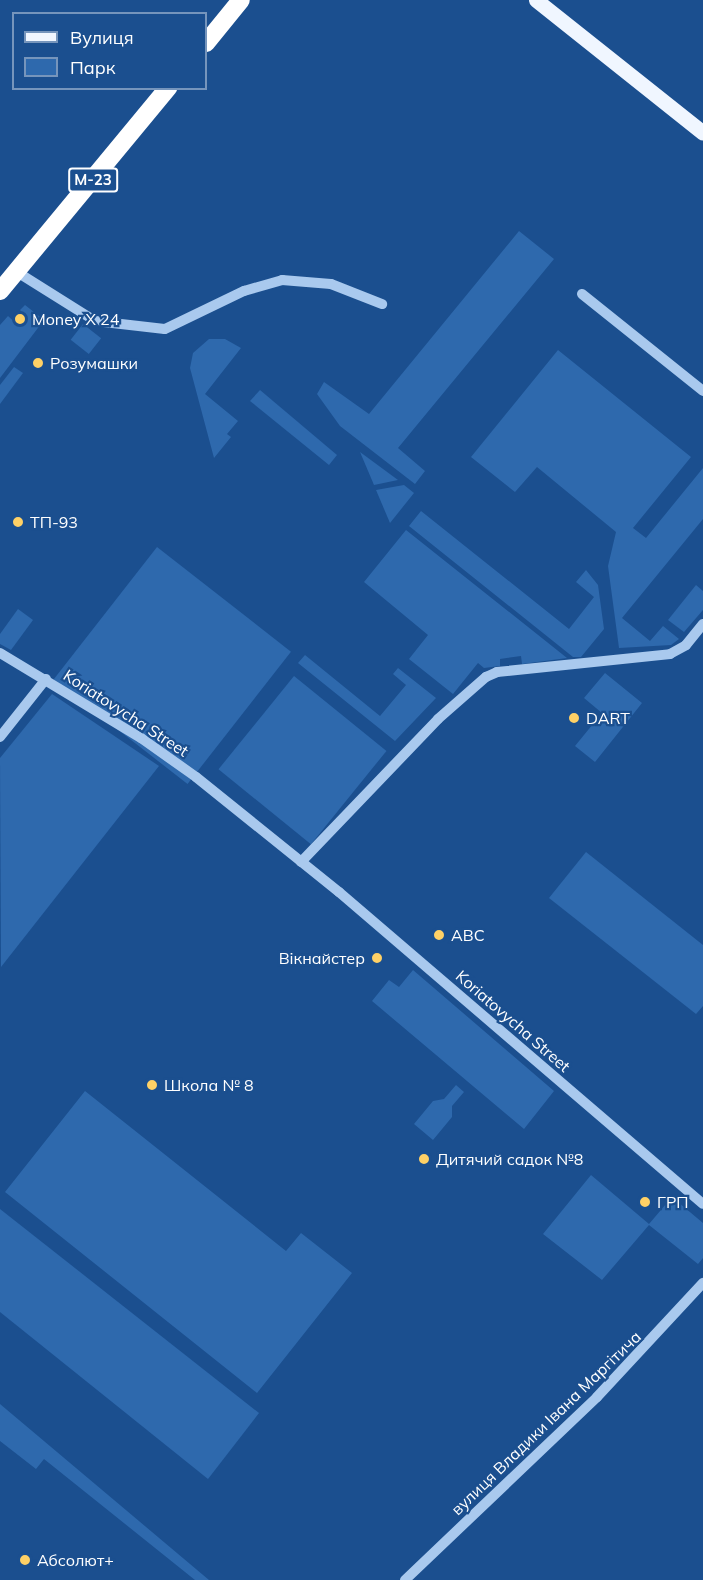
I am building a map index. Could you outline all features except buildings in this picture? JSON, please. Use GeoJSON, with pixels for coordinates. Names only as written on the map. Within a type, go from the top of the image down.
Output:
{"type":"FeatureCollection","features":[{"type":"Feature","properties":{"kind":"highway"},"geometry":{"type":"LineString","coordinates":[[207,42],[241,0]]}},
{"type":"Feature","properties":{"kind":"highway","name":"М-23"},"geometry":{"type":"LineString","coordinates":[[0,291],[166,90]]}},
{"type":"Feature","properties":{"kind":"main road"},"geometry":{"type":"LineString","coordinates":[[536,0],[703,133]]}},
{"type":"Feature","properties":{"kind":"street"},"geometry":{"type":"LineString","coordinates":[[17,272],[95,321],[165,329],[244,291],[282,280],[331,284],[382,304]]}},
{"type":"Feature","properties":{"kind":"street"},"geometry":{"type":"LineString","coordinates":[[582,294],[703,391]]}},
{"type":"Feature","properties":{"kind":"street"},"geometry":{"type":"LineString","coordinates":[[301,862],[438,719],[486,677],[497,672],[670,654],[686,645],[703,624]]}},
{"type":"Feature","properties":{"kind":"street","name":"Koriatovycha Street"},"geometry":{"type":"LineString","coordinates":[[0,653],[46,679],[167,756],[301,862],[703,1204]]}},
{"type":"Feature","properties":{"kind":"street","name":"Koriatovycha Street"},"geometry":{"type":"LineString","coordinates":[[0,737],[46,679]]}},
{"type":"Feature","properties":{"kind":"street","name":"вулиця Владики Івана Маргітича"},"geometry":{"type":"LineString","coordinates":[[405,1580],[597,1397],[703,1283]]}},
{"type":"Feature","properties":{"kind":"green space"},"geometry":{"type":"Polygon","coordinates":[[[519,231],[554,259],[398,448],[425,471],[415,484],[340,426],[317,394],[324,382],[369,414],[519,231]]]}},
{"type":"Feature","properties":{"kind":"green space"},"geometry":{"type":"Polygon","coordinates":[[[25,305],[44,320],[0,378],[0,325],[8,316],[19,326],[27,318],[20,310],[25,305]]]}},
{"type":"Feature","properties":{"kind":"green space"},"geometry":{"type":"Polygon","coordinates":[[[83,324],[101,338],[89,354],[71,340],[83,324]]]}},
{"type":"Feature","properties":{"kind":"green space"},"geometry":{"type":"Polygon","coordinates":[[[209,339],[225,339],[241,348],[205,394],[238,421],[227,434],[231,437],[214,458],[190,368],[193,353],[209,339]]]}},
{"type":"Feature","properties":{"kind":"green space"},"geometry":{"type":"Polygon","coordinates":[[[558,350],[691,457],[633,528],[646,538],[703,468],[703,519],[622,618],[650,641],[663,626],[679,639],[671,645],[619,648],[608,566],[616,532],[537,467],[515,492],[471,457],[558,350]]]}},
{"type":"Feature","properties":{"kind":"green space"},"geometry":{"type":"Polygon","coordinates":[[[14,367],[23,373],[0,404],[0,385],[14,367]]]}},
{"type":"Feature","properties":{"kind":"green space"},"geometry":{"type":"Polygon","coordinates":[[[260,390],[337,455],[329,465],[250,401],[260,390]]]}},
{"type":"Feature","properties":{"kind":"green space"},"geometry":{"type":"Polygon","coordinates":[[[360,452],[398,480],[374,485],[360,452]]]}},
{"type":"Feature","properties":{"kind":"green space"},"geometry":{"type":"Polygon","coordinates":[[[404,485],[414,493],[390,523],[376,490],[404,485]]]}},
{"type":"Feature","properties":{"kind":"green space"},"geometry":{"type":"Polygon","coordinates":[[[421,511],[569,629],[594,597],[576,582],[586,570],[598,585],[604,629],[581,657],[573,657],[409,526],[421,511]]]}},
{"type":"Feature","properties":{"kind":"green space"},"geometry":{"type":"Polygon","coordinates":[[[406,530],[567,658],[522,664],[521,656],[500,659],[500,666],[484,668],[478,663],[453,694],[409,659],[428,635],[364,582],[406,530]]]}},
{"type":"Feature","properties":{"kind":"green space"},"geometry":{"type":"Polygon","coordinates":[[[157,547],[291,652],[188,784],[54,679],[157,547]]]}},
{"type":"Feature","properties":{"kind":"green space"},"geometry":{"type":"Polygon","coordinates":[[[696,585],[703,591],[703,610],[684,632],[668,620],[696,585]]]}},
{"type":"Feature","properties":{"kind":"green space"},"geometry":{"type":"Polygon","coordinates":[[[18,609],[33,620],[11,650],[0,644],[0,634],[18,609]]]}},
{"type":"Feature","properties":{"kind":"green space"},"geometry":{"type":"Polygon","coordinates":[[[305,655],[380,716],[406,685],[393,674],[398,668],[436,698],[395,741],[298,663],[305,655]]]}},
{"type":"Feature","properties":{"kind":"green space"},"geometry":{"type":"Polygon","coordinates":[[[605,673],[642,703],[595,762],[575,746],[602,713],[584,698],[605,673]]]}},
{"type":"Feature","properties":{"kind":"green space"},"geometry":{"type":"Polygon","coordinates":[[[294,676],[386,751],[311,844],[218,769],[294,676]]]}},
{"type":"Feature","properties":{"kind":"green space"},"geometry":{"type":"Polygon","coordinates":[[[52,694],[159,766],[1,967],[0,758],[52,694]]]}},
{"type":"Feature","properties":{"kind":"green space"},"geometry":{"type":"Polygon","coordinates":[[[586,852],[703,945],[703,1006],[696,1014],[549,898],[586,852]]]}},
{"type":"Feature","properties":{"kind":"green space"},"geometry":{"type":"Polygon","coordinates":[[[413,970],[554,1091],[524,1129],[372,1001],[389,980],[399,987],[413,970]]]}},
{"type":"Feature","properties":{"kind":"green space"},"geometry":{"type":"Polygon","coordinates":[[[456,1085],[464,1092],[452,1106],[452,1117],[433,1140],[414,1124],[433,1101],[444,1099],[456,1085]]]}},
{"type":"Feature","properties":{"kind":"green space"},"geometry":{"type":"Polygon","coordinates":[[[85,1091],[286,1251],[301,1233],[352,1273],[257,1393],[5,1192],[85,1091]]]}},
{"type":"Feature","properties":{"kind":"green space"},"geometry":{"type":"Polygon","coordinates":[[[591,1175],[649,1224],[672,1197],[703,1223],[703,1258],[698,1264],[649,1225],[602,1280],[543,1234],[591,1175]]]}},
{"type":"Feature","properties":{"kind":"green space"},"geometry":{"type":"Polygon","coordinates":[[[0,1209],[259,1413],[208,1479],[0,1312],[0,1209]]]}},
{"type":"Feature","properties":{"kind":"green space"},"geometry":{"type":"Polygon","coordinates":[[[0,1404],[209,1580],[195,1580],[44,1459],[36,1469],[0,1441],[0,1404]]]}},
{"type":"Feature","properties":{"kind":"place","name":"Money X 24"},"geometry":{"type":"Point","coordinates":[20,319]}},
{"type":"Feature","properties":{"kind":"place","name":"Розумашки"},"geometry":{"type":"Point","coordinates":[38,363]}},
{"type":"Feature","properties":{"kind":"place","name":"ТП-93"},"geometry":{"type":"Point","coordinates":[18,522]}},
{"type":"Feature","properties":{"kind":"place","name":"DART"},"geometry":{"type":"Point","coordinates":[574,718]}},
{"type":"Feature","properties":{"kind":"place","name":"ABC"},"geometry":{"type":"Point","coordinates":[439,935]}},
{"type":"Feature","properties":{"kind":"place","name":"Вікнайстер"},"geometry":{"type":"Point","coordinates":[377,958]}},
{"type":"Feature","properties":{"kind":"place","name":"Школа № 8"},"geometry":{"type":"Point","coordinates":[152,1085]}},
{"type":"Feature","properties":{"kind":"place","name":"Дитячий садок №8"},"geometry":{"type":"Point","coordinates":[424,1159]}},
{"type":"Feature","properties":{"kind":"place","name":"ГРП"},"geometry":{"type":"Point","coordinates":[645,1202]}},
{"type":"Feature","properties":{"kind":"place","name":"Абсолют+"},"geometry":{"type":"Point","coordinates":[25,1560]}}]}
